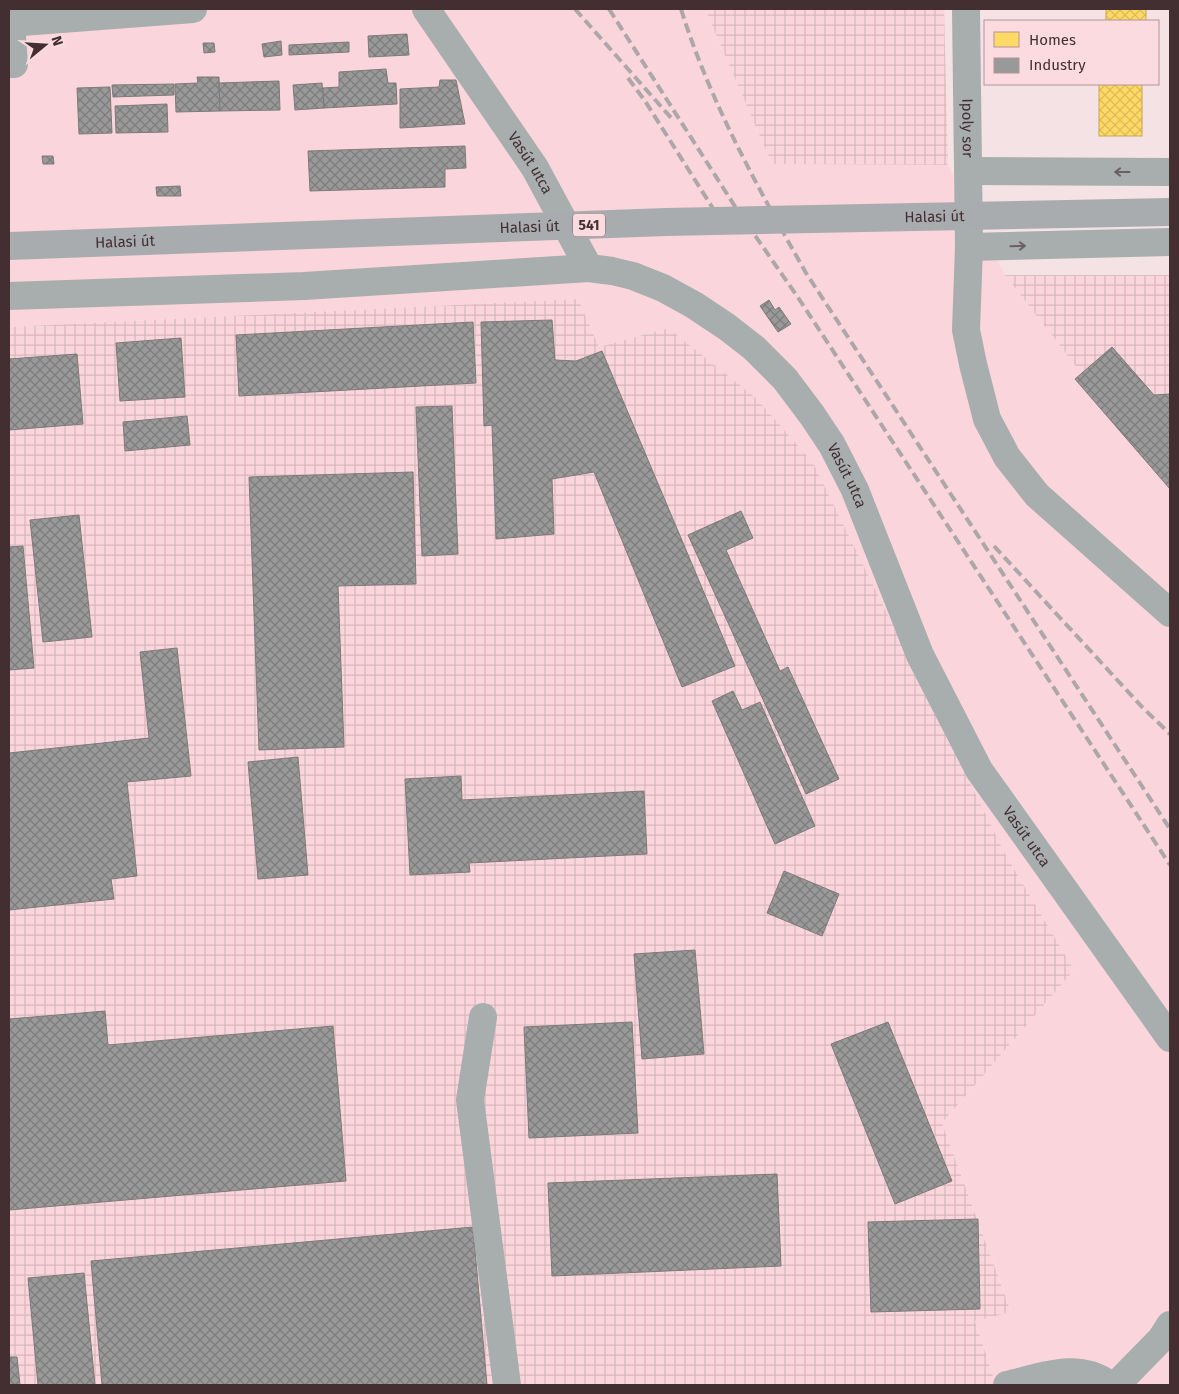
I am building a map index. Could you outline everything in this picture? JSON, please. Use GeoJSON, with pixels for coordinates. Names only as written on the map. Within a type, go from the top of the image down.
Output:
{"type":"FeatureCollection","features":[{"type":"Feature","properties":{"kind":"main road","name":"Halasi út"},"geometry":{"type":"LineString","coordinates":[[9,246],[666,222],[1170,212]]}},
{"type":"Feature","properties":{"kind":"street"},"geometry":{"type":"LineString","coordinates":[[9,64],[14,64],[10,23],[193,9]]}},
{"type":"Feature","properties":{"kind":"street","name":"Vasút utca"},"geometry":{"type":"LineString","coordinates":[[426,9],[535,168],[589,268],[633,276],[663,288],[694,305],[754,348],[785,379],[812,415],[832,445],[855,490],[920,655],[979,770],[1170,1038]]}},
{"type":"Feature","properties":{"kind":"street","name":"Ipoly sor"},"geometry":{"type":"LineString","coordinates":[[966,9],[969,247]]}},
{"type":"Feature","properties":{"kind":"street"},"geometry":{"type":"LineString","coordinates":[[968,172],[1170,172]]}},
{"type":"Feature","properties":{"kind":"street"},"geometry":{"type":"LineString","coordinates":[[1170,242],[969,247],[966,330],[987,420],[1007,457],[1037,495],[1170,613]]}},
{"type":"Feature","properties":{"kind":"street"},"geometry":{"type":"LineString","coordinates":[[9,296],[304,286],[589,268]]}},
{"type":"Feature","properties":{"kind":"street"},"geometry":{"type":"LineString","coordinates":[[483,1017],[470,1100],[507,1385]]}},
{"type":"Feature","properties":{"kind":"street"},"geometry":{"type":"LineString","coordinates":[[1116,1385],[1161,1340],[1170,1325]]}},
{"type":"Feature","properties":{"kind":"street"},"geometry":{"type":"LineString","coordinates":[[1007,1385],[1068,1371],[1088,1375],[1110,1385]]}},
{"type":"Feature","properties":{"kind":"shaded area"},"geometry":{"type":"Polygon","coordinates":[[[9,9],[705,9],[772,164],[948,165],[1005,275],[1170,487],[1170,1385],[996,1385],[975,1320],[1011,1311],[942,1123],[1074,970],[1004,852],[668,328],[599,347],[578,299],[9,327],[9,9]]]}},
{"type":"Feature","properties":{"kind":"shaded area"},"geometry":{"type":"Polygon","coordinates":[[[705,9],[944,9],[948,165],[772,164],[705,9]]]}},
{"type":"Feature","properties":{"kind":"shaded area"},"geometry":{"type":"Polygon","coordinates":[[[1005,275],[1170,275],[1170,487],[1005,275]]]}},
{"type":"Feature","properties":{"kind":"shaded area"},"geometry":{"type":"Polygon","coordinates":[[[578,299],[599,347],[668,328],[756,398],[813,463],[1004,852],[1074,970],[942,1123],[1011,1312],[975,1321],[996,1385],[9,1385],[9,327],[578,299]]]}},
{"type":"Feature","properties":{"kind":"building: Homes"},"geometry":{"type":"Polygon","coordinates":[[[1106,9],[1146,9],[1146,20],[1106,20],[1106,9]]]}},
{"type":"Feature","properties":{"kind":"building: Homes"},"geometry":{"type":"Polygon","coordinates":[[[1099,85],[1142,85],[1142,136],[1099,136],[1099,85]]]}},
{"type":"Feature","properties":{"kind":"building: Industry"},"geometry":{"type":"Polygon","coordinates":[[[407,34],[409,55],[369,57],[368,36],[407,34]]]}},
{"type":"Feature","properties":{"kind":"building: Industry"},"geometry":{"type":"Polygon","coordinates":[[[281,41],[282,55],[264,57],[262,44],[281,41]]]}},
{"type":"Feature","properties":{"kind":"building: Industry"},"geometry":{"type":"Polygon","coordinates":[[[349,42],[349,52],[289,55],[289,45],[349,42]]]}},
{"type":"Feature","properties":{"kind":"building: Industry"},"geometry":{"type":"Polygon","coordinates":[[[203,43],[214,43],[215,52],[204,53],[203,43]]]}},
{"type":"Feature","properties":{"kind":"building: Industry"},"geometry":{"type":"Polygon","coordinates":[[[386,69],[388,83],[396,83],[397,104],[324,108],[323,88],[339,87],[339,72],[386,69]]]}},
{"type":"Feature","properties":{"kind":"building: Industry"},"geometry":{"type":"Polygon","coordinates":[[[197,77],[219,77],[220,111],[176,112],[175,84],[198,83],[197,77]]]}},
{"type":"Feature","properties":{"kind":"building: Industry"},"geometry":{"type":"Polygon","coordinates":[[[440,80],[456,80],[465,124],[400,128],[400,89],[439,87],[440,80]]]}},
{"type":"Feature","properties":{"kind":"building: Industry"},"geometry":{"type":"Polygon","coordinates":[[[279,81],[280,110],[220,111],[219,83],[279,81]]]}},
{"type":"Feature","properties":{"kind":"building: Industry"},"geometry":{"type":"Polygon","coordinates":[[[322,83],[324,108],[295,110],[293,85],[322,83]]]}},
{"type":"Feature","properties":{"kind":"building: Industry"},"geometry":{"type":"Polygon","coordinates":[[[174,84],[174,95],[113,97],[112,85],[174,84]]]}},
{"type":"Feature","properties":{"kind":"building: Industry"},"geometry":{"type":"Polygon","coordinates":[[[110,87],[112,133],[79,134],[77,88],[110,87]]]}},
{"type":"Feature","properties":{"kind":"building: Industry"},"geometry":{"type":"Polygon","coordinates":[[[167,104],[168,132],[116,133],[115,106],[167,104]]]}},
{"type":"Feature","properties":{"kind":"building: Industry"},"geometry":{"type":"Polygon","coordinates":[[[465,146],[466,168],[445,169],[445,187],[310,191],[308,151],[465,146]]]}},
{"type":"Feature","properties":{"kind":"building: Industry"},"geometry":{"type":"Polygon","coordinates":[[[42,156],[53,156],[54,164],[43,164],[42,156]]]}},
{"type":"Feature","properties":{"kind":"building: Industry"},"geometry":{"type":"Polygon","coordinates":[[[180,186],[181,196],[157,196],[156,187],[180,186]]]}},
{"type":"Feature","properties":{"kind":"building: Industry"},"geometry":{"type":"Polygon","coordinates":[[[769,300],[775,310],[779,307],[791,324],[778,332],[760,306],[769,300]]]}},
{"type":"Feature","properties":{"kind":"building: Industry"},"geometry":{"type":"Polygon","coordinates":[[[552,320],[555,360],[576,361],[602,351],[735,666],[682,687],[594,472],[552,479],[554,534],[496,539],[492,425],[484,426],[481,322],[552,320]]]}},
{"type":"Feature","properties":{"kind":"building: Industry"},"geometry":{"type":"Polygon","coordinates":[[[473,322],[476,383],[239,396],[236,335],[473,322]]]}},
{"type":"Feature","properties":{"kind":"building: Industry"},"geometry":{"type":"Polygon","coordinates":[[[181,338],[185,397],[120,401],[116,343],[181,338]]]}},
{"type":"Feature","properties":{"kind":"building: Industry"},"geometry":{"type":"Polygon","coordinates":[[[1112,347],[1154,395],[1170,394],[1170,489],[1075,379],[1112,347]]]}},
{"type":"Feature","properties":{"kind":"building: Industry"},"geometry":{"type":"Polygon","coordinates":[[[77,354],[83,424],[9,430],[9,359],[77,354]]]}},
{"type":"Feature","properties":{"kind":"building: Industry"},"geometry":{"type":"Polygon","coordinates":[[[452,406],[458,554],[422,556],[416,407],[452,406]]]}},
{"type":"Feature","properties":{"kind":"building: Industry"},"geometry":{"type":"Polygon","coordinates":[[[187,416],[190,445],[125,451],[123,422],[187,416]]]}},
{"type":"Feature","properties":{"kind":"building: Industry"},"geometry":{"type":"Polygon","coordinates":[[[413,472],[416,584],[338,586],[344,747],[259,750],[249,477],[413,472]]]}},
{"type":"Feature","properties":{"kind":"building: Industry"},"geometry":{"type":"Polygon","coordinates":[[[741,511],[753,538],[726,550],[780,671],[788,667],[839,779],[806,794],[688,535],[741,511]]]}},
{"type":"Feature","properties":{"kind":"building: Industry"},"geometry":{"type":"Polygon","coordinates":[[[79,515],[92,637],[43,642],[30,520],[79,515]]]}},
{"type":"Feature","properties":{"kind":"building: Industry"},"geometry":{"type":"Polygon","coordinates":[[[23,546],[34,668],[9,670],[9,547],[23,546]]]}},
{"type":"Feature","properties":{"kind":"building: Industry"},"geometry":{"type":"Polygon","coordinates":[[[177,648],[191,776],[127,782],[137,876],[111,879],[114,899],[9,910],[9,753],[149,738],[140,652],[177,648]]]}},
{"type":"Feature","properties":{"kind":"building: Industry"},"geometry":{"type":"Polygon","coordinates":[[[733,691],[742,710],[760,702],[815,826],[775,844],[712,701],[733,691]]]}},
{"type":"Feature","properties":{"kind":"building: Industry"},"geometry":{"type":"Polygon","coordinates":[[[298,757],[308,875],[258,879],[248,762],[298,757]]]}},
{"type":"Feature","properties":{"kind":"building: Industry"},"geometry":{"type":"Polygon","coordinates":[[[461,776],[462,800],[644,791],[647,854],[469,863],[470,872],[410,875],[405,779],[461,776]]]}},
{"type":"Feature","properties":{"kind":"building: Industry"},"geometry":{"type":"Polygon","coordinates":[[[784,871],[839,894],[822,936],[767,913],[784,871]]]}},
{"type":"Feature","properties":{"kind":"building: Industry"},"geometry":{"type":"Polygon","coordinates":[[[695,950],[704,1054],[642,1059],[634,954],[695,950]]]}},
{"type":"Feature","properties":{"kind":"building: Industry"},"geometry":{"type":"Polygon","coordinates":[[[105,1011],[108,1045],[333,1026],[346,1181],[9,1210],[9,1019],[105,1011]]]}},
{"type":"Feature","properties":{"kind":"building: Industry"},"geometry":{"type":"Polygon","coordinates":[[[632,1022],[638,1133],[529,1138],[524,1027],[632,1022]]]}},
{"type":"Feature","properties":{"kind":"building: Industry"},"geometry":{"type":"Polygon","coordinates":[[[888,1022],[952,1181],[895,1204],[831,1044],[888,1022]]]}},
{"type":"Feature","properties":{"kind":"building: Industry"},"geometry":{"type":"Polygon","coordinates":[[[777,1174],[781,1266],[552,1276],[548,1183],[777,1174]]]}},
{"type":"Feature","properties":{"kind":"building: Industry"},"geometry":{"type":"Polygon","coordinates":[[[978,1219],[980,1309],[871,1312],[868,1222],[978,1219]]]}},
{"type":"Feature","properties":{"kind":"building: Industry"},"geometry":{"type":"Polygon","coordinates":[[[473,1227],[487,1385],[102,1385],[91,1261],[473,1227]]]}},
{"type":"Feature","properties":{"kind":"building: Industry"},"geometry":{"type":"Polygon","coordinates":[[[84,1273],[95,1385],[38,1385],[28,1278],[84,1273]]]}},
{"type":"Feature","properties":{"kind":"building: Industry"},"geometry":{"type":"Polygon","coordinates":[[[9,1357],[17,1357],[20,1385],[9,1385],[9,1357]]]}},
{"type":"Feature","properties":{"kind":"railway"},"geometry":{"type":"LineString","coordinates":[[575,9],[673,120]]}},
{"type":"Feature","properties":{"kind":"railway"},"geometry":{"type":"LineString","coordinates":[[609,9],[736,208],[799,299],[1170,865]]}},
{"type":"Feature","properties":{"kind":"railway"},"geometry":{"type":"LineString","coordinates":[[681,9],[706,78],[736,144],[806,273],[1170,829]]}},
{"type":"Feature","properties":{"kind":"railway"},"geometry":{"type":"LineString","coordinates":[[628,78],[645,101],[714,210]]}},
{"type":"Feature","properties":{"kind":"railway"},"geometry":{"type":"LineString","coordinates":[[994,546],[1143,708],[1170,734]]}}]}
